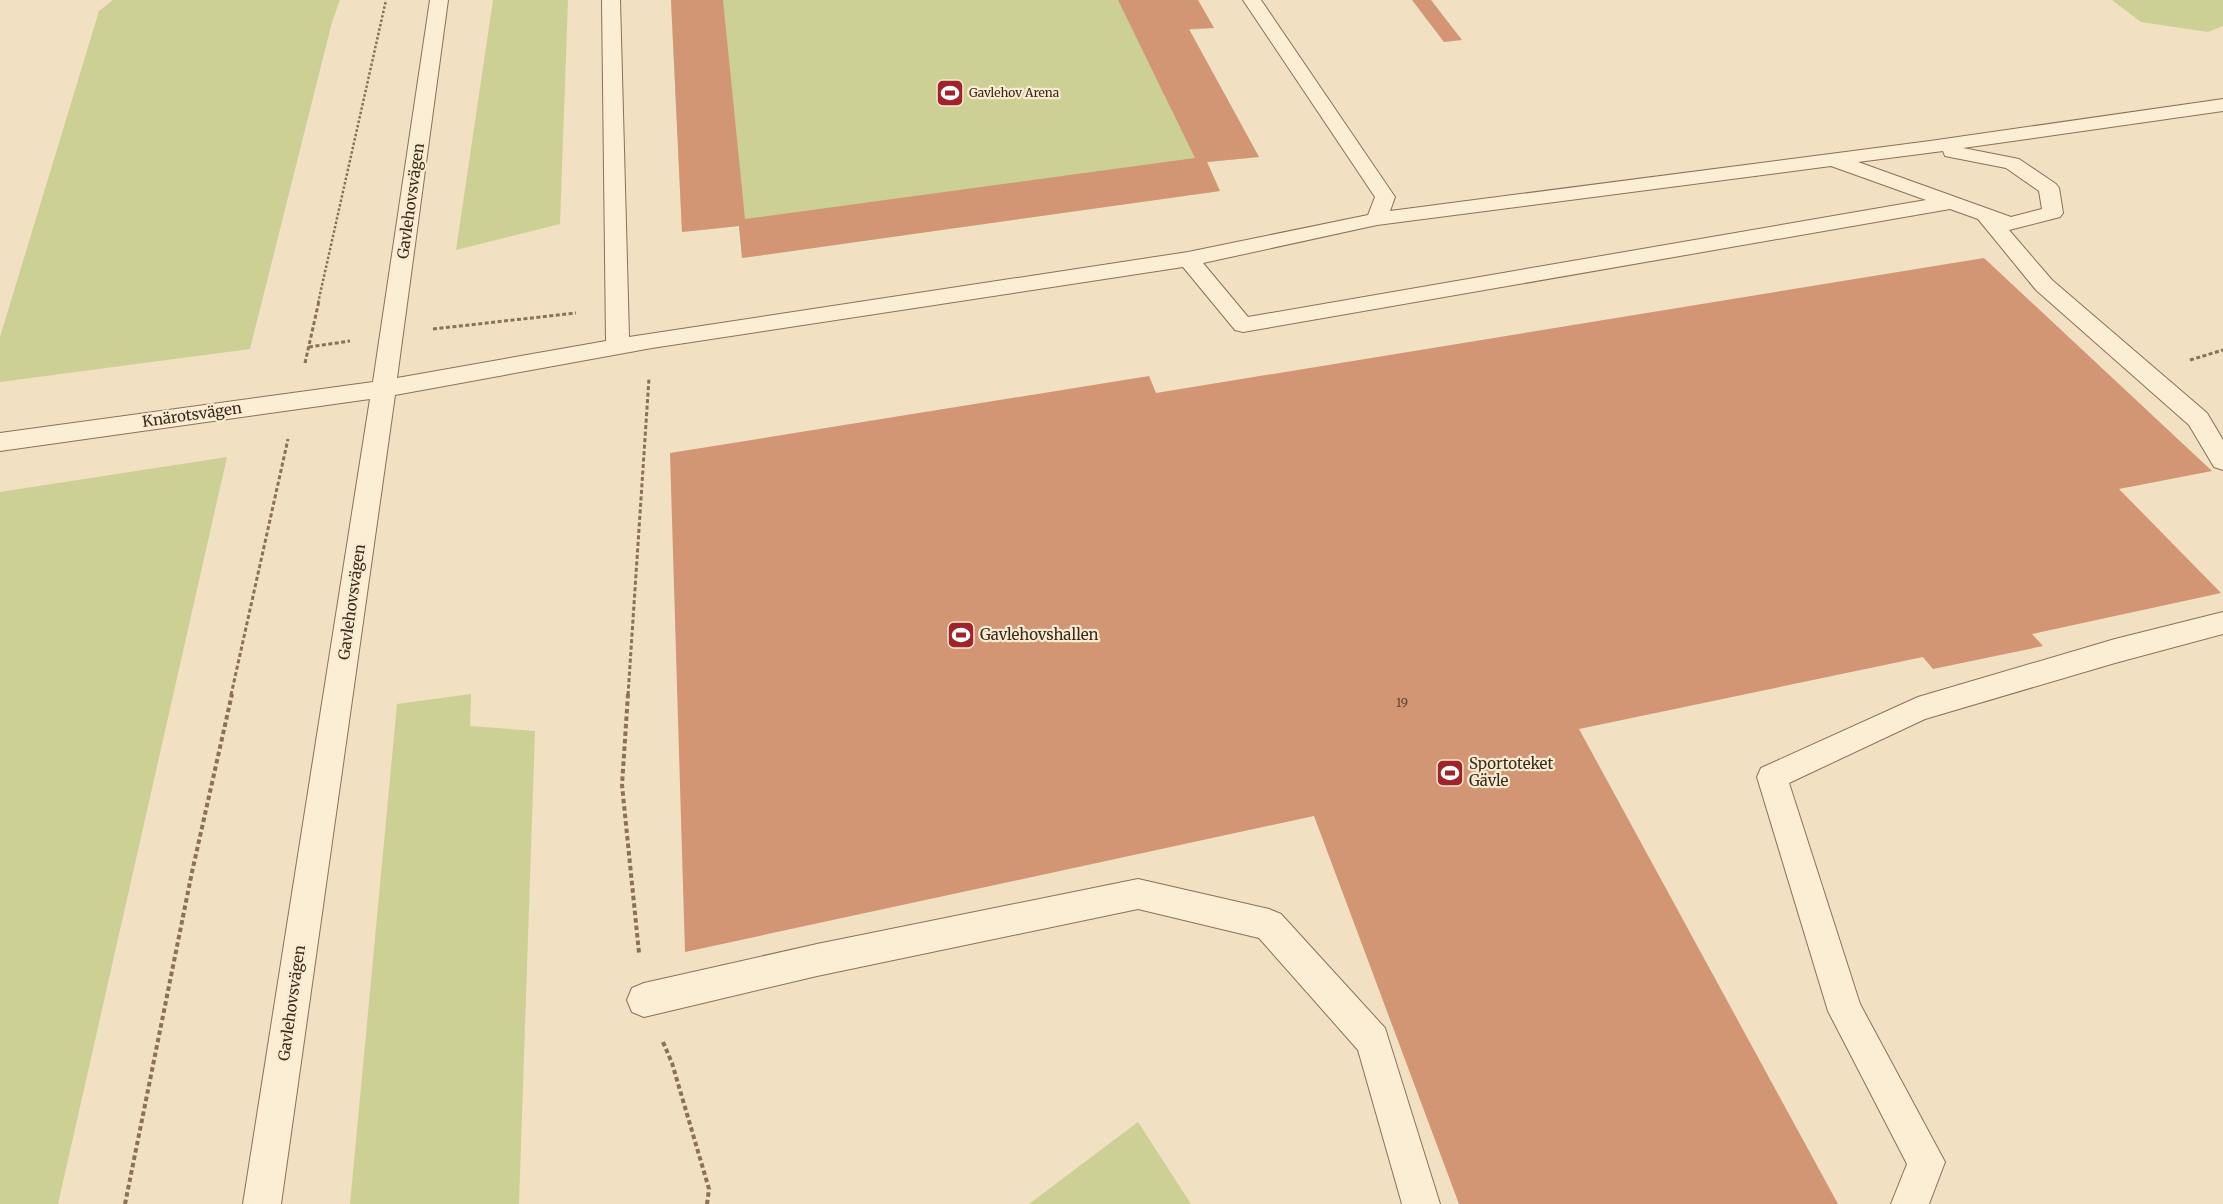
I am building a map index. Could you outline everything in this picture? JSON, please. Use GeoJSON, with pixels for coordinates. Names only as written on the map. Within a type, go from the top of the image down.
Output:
{"type":"FeatureCollection","features":[{"type":"Feature","properties":{"kind":"street","name":"Gavlehovsvägen"},"geometry":{"type":"LineString","coordinates":[[262,1204],[384,389],[439,0]]}},
{"type":"Feature","properties":{"kind":"street"},"geometry":{"type":"LineString","coordinates":[[611,0],[618,346]]}},
{"type":"Feature","properties":{"kind":"street"},"geometry":{"type":"LineString","coordinates":[[1252,0],[1385,197],[1377,219]]}},
{"type":"Feature","properties":{"kind":"street","name":"Knärotsvägen"},"geometry":{"type":"LineString","coordinates":[[0,442],[384,389],[652,340],[1188,259],[1377,219],[1834,160],[2223,105]]}},
{"type":"Feature","properties":{"kind":"street"},"geometry":{"type":"LineString","coordinates":[[1834,160],[2010,224],[2053,213],[2049,188],[2012,163],[1930,147]]}},
{"type":"Feature","properties":{"kind":"street"},"geometry":{"type":"LineString","coordinates":[[1188,259],[1243,325],[1952,202]]}},
{"type":"Feature","properties":{"kind":"street"},"geometry":{"type":"LineString","coordinates":[[1985,215],[2044,285],[2198,419],[2223,461]]}},
{"type":"Feature","properties":{"kind":"street"},"geometry":{"type":"LineString","coordinates":[[1910,1204],[1926,1162],[1845,1011],[1772,777],[1918,709],[2115,651],[2223,623]]}},
{"type":"Feature","properties":{"kind":"street"},"geometry":{"type":"LineString","coordinates":[[644,1000],[817,960],[1138,894],[1269,925],[1373,1040],[1422,1204]]}},
{"type":"Feature","properties":{"kind":"path"},"geometry":{"type":"LineString","coordinates":[[125,1204],[192,872],[386,0]]}},
{"type":"Feature","properties":{"kind":"path"},"geometry":{"type":"LineString","coordinates":[[622,785],[652,340]]}},
{"type":"Feature","properties":{"kind":"path"},"geometry":{"type":"LineString","coordinates":[[2195,365],[2188,360],[2223,350]]}},
{"type":"Feature","properties":{"kind":"green space"},"geometry":{"type":"Polygon","coordinates":[[[113,0],[340,0],[332,22],[250,349],[0,382],[0,337],[99,11],[113,0]]]}},
{"type":"Feature","properties":{"kind":"green space"},"geometry":{"type":"Polygon","coordinates":[[[493,0],[568,0],[560,224],[456,250],[493,0]]]}},
{"type":"Feature","properties":{"kind":"green space","name":"Gavlehov Arena"},"geometry":{"type":"Polygon","coordinates":[[[671,0],[1198,0],[1214,28],[1189,30],[1259,157],[1207,162],[1220,191],[742,258],[739,226],[682,232],[671,0]]]}},
{"type":"Feature","properties":{"kind":"green space"},"geometry":{"type":"Polygon","coordinates":[[[2112,0],[2223,0],[2223,26],[2208,32],[2141,22],[2112,0]]]}},
{"type":"Feature","properties":{"kind":"green space"},"geometry":{"type":"Polygon","coordinates":[[[227,457],[58,1204],[0,1204],[0,492],[227,457]]]}},
{"type":"Feature","properties":{"kind":"green space"},"geometry":{"type":"Polygon","coordinates":[[[471,694],[470,726],[535,731],[519,1204],[350,1204],[397,704],[471,694]]]}},
{"type":"Feature","properties":{"kind":"green space"},"geometry":{"type":"Polygon","coordinates":[[[1138,1122],[1191,1204],[1029,1204],[1138,1122]]]}},
{"type":"Feature","properties":{"kind":"building"},"geometry":{"type":"Polygon","coordinates":[[[671,0],[723,0],[745,219],[1195,158],[1118,0],[1198,0],[1214,28],[1189,29],[1259,157],[1207,162],[1220,191],[742,258],[739,226],[682,232],[671,0]]]}},
{"type":"Feature","properties":{"kind":"building"},"geometry":{"type":"Polygon","coordinates":[[[1412,0],[1431,0],[1462,40],[1444,42],[1412,0]]]}},
{"type":"Feature","properties":{"kind":"building","name":"Sportoteket Gävle"},"geometry":{"type":"Polygon","coordinates":[[[1984,258],[2212,471],[2119,489],[2221,593],[2032,634],[2043,646],[1933,669],[1923,657],[1579,729],[1838,1204],[1459,1204],[1314,816],[685,952],[670,453],[1149,376],[1156,393],[1984,258]]]}},
{"type":"Feature","properties":{"kind":"place","name":"Gavlehov Arena"},"geometry":{"type":"Point","coordinates":[950,93]}},
{"type":"Feature","properties":{"kind":"place","name":"Gavlehovshallen"},"geometry":{"type":"Point","coordinates":[961,635]}},
{"type":"Feature","properties":{"kind":"place","name":"Sportoteket Gävle"},"geometry":{"type":"Point","coordinates":[1450,773]}}]}
